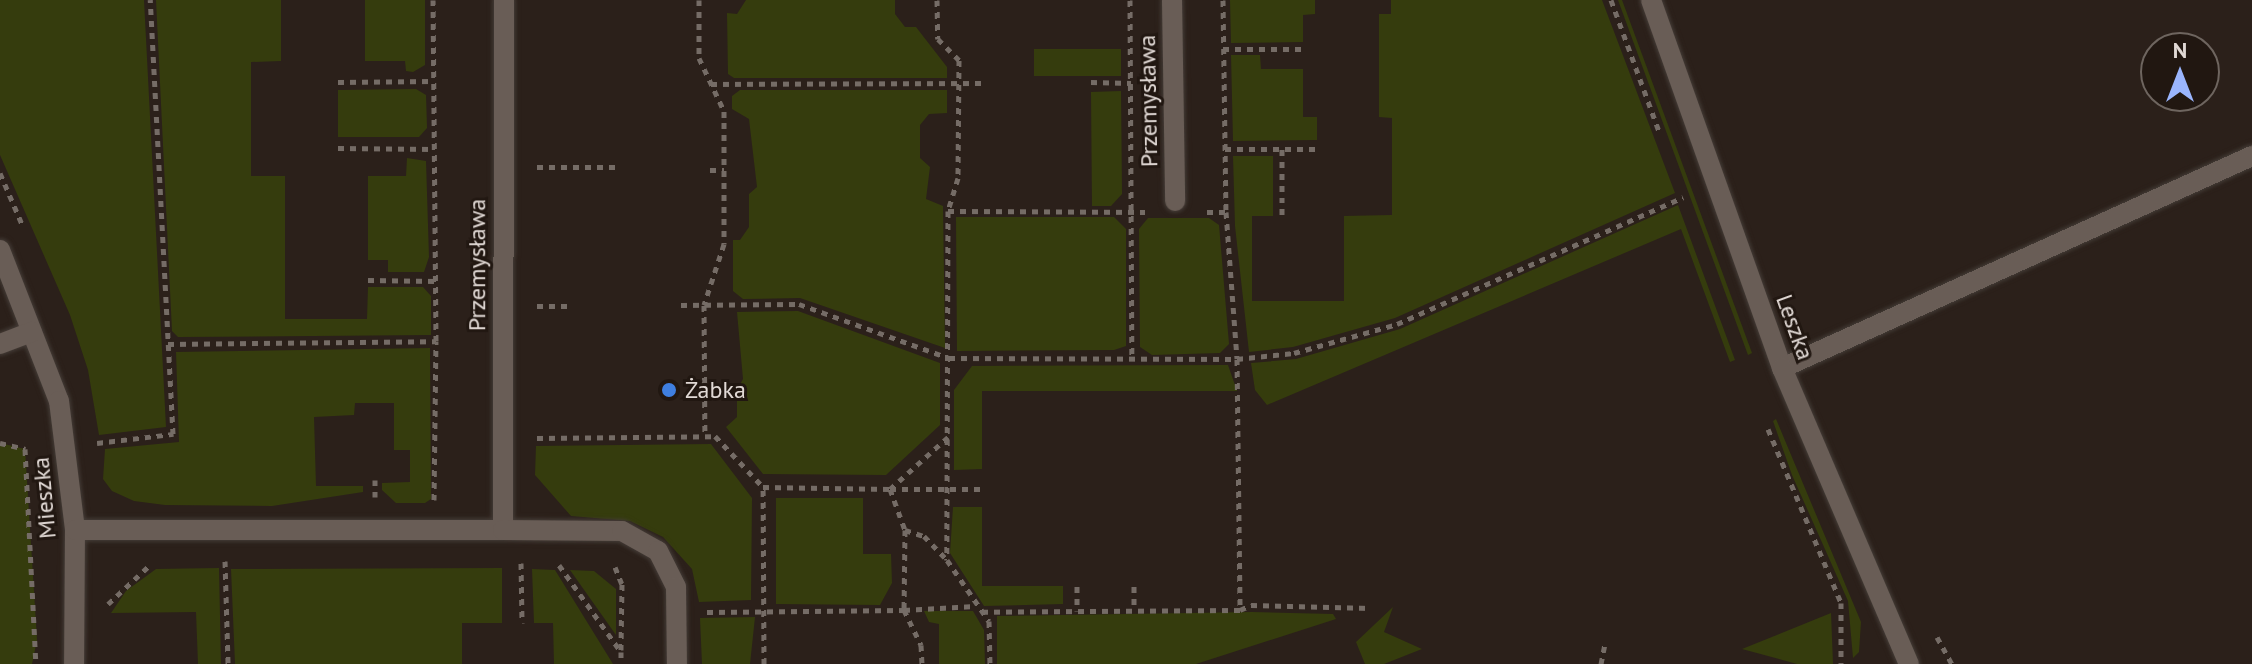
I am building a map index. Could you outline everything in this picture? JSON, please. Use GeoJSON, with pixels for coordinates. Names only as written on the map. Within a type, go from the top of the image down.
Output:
{"type":"FeatureCollection","features":[{"type":"Feature","properties":{"kind":"street","name":"Przemysława"},"geometry":{"type":"LineString","coordinates":[[503,530],[504,0]]}},
{"type":"Feature","properties":{"kind":"street","name":"Przemysława"},"geometry":{"type":"LineString","coordinates":[[1172,0],[1175,201]]}},
{"type":"Feature","properties":{"kind":"street","name":"Leszka"},"geometry":{"type":"LineString","coordinates":[[1651,0],[1782,368],[1909,664]]}},
{"type":"Feature","properties":{"kind":"street"},"geometry":{"type":"LineString","coordinates":[[1782,368],[2252,156]]}},
{"type":"Feature","properties":{"kind":"street","name":"Mieszka"},"geometry":{"type":"LineString","coordinates":[[0,250],[59,401],[75,530],[74,664]]}},
{"type":"Feature","properties":{"kind":"street"},"geometry":{"type":"LineString","coordinates":[[0,344],[32,332]]}},
{"type":"Feature","properties":{"kind":"street"},"geometry":{"type":"LineString","coordinates":[[75,530],[622,531],[658,551],[676,587],[677,664]]}},
{"type":"Feature","properties":{"kind":"path"},"geometry":{"type":"LineString","coordinates":[[103,442],[173,434],[150,0]]}},
{"type":"Feature","properties":{"kind":"path"},"geometry":{"type":"LineString","coordinates":[[433,0],[436,281],[434,509]]}},
{"type":"Feature","properties":{"kind":"path"},"geometry":{"type":"LineString","coordinates":[[699,0],[699,58],[724,111],[724,244],[704,305],[705,436]]}},
{"type":"Feature","properties":{"kind":"path"},"geometry":{"type":"LineString","coordinates":[[937,0],[938,39],[959,60],[958,178],[948,211],[947,560]]}},
{"type":"Feature","properties":{"kind":"path"},"geometry":{"type":"LineString","coordinates":[[1130,0],[1132,359]]}},
{"type":"Feature","properties":{"kind":"path"},"geometry":{"type":"LineString","coordinates":[[1223,0],[1226,212],[1237,359],[1240,610]]}},
{"type":"Feature","properties":{"kind":"path"},"geometry":{"type":"LineString","coordinates":[[1223,49],[1303,49]]}},
{"type":"Feature","properties":{"kind":"path"},"geometry":{"type":"LineString","coordinates":[[338,82],[434,81]]}},
{"type":"Feature","properties":{"kind":"path"},"geometry":{"type":"LineString","coordinates":[[1091,82],[1131,83]]}},
{"type":"Feature","properties":{"kind":"path"},"geometry":{"type":"LineString","coordinates":[[711,84],[982,83]]}},
{"type":"Feature","properties":{"kind":"path"},"geometry":{"type":"LineString","coordinates":[[338,148],[434,149]]}},
{"type":"Feature","properties":{"kind":"path"},"geometry":{"type":"LineString","coordinates":[[1225,149],[1317,149]]}},
{"type":"Feature","properties":{"kind":"path"},"geometry":{"type":"LineString","coordinates":[[1282,149],[1282,216]]}},
{"type":"Feature","properties":{"kind":"path"},"geometry":{"type":"LineString","coordinates":[[710,170],[724,170]]}},
{"type":"Feature","properties":{"kind":"path"},"geometry":{"type":"LineString","coordinates":[[681,305],[799,304],[949,358],[1237,359],[1294,353],[1397,324],[1683,197]]}},
{"type":"Feature","properties":{"kind":"path"},"geometry":{"type":"LineString","coordinates":[[948,211],[1148,212]]}},
{"type":"Feature","properties":{"kind":"path"},"geometry":{"type":"LineString","coordinates":[[1195,212],[1226,212]]}},
{"type":"Feature","properties":{"kind":"path"},"geometry":{"type":"LineString","coordinates":[[368,280],[436,281]]}},
{"type":"Feature","properties":{"kind":"path"},"geometry":{"type":"LineString","coordinates":[[528,306],[569,306]]}},
{"type":"Feature","properties":{"kind":"path"},"geometry":{"type":"LineString","coordinates":[[168,344],[436,341]]}},
{"type":"Feature","properties":{"kind":"path"},"geometry":{"type":"LineString","coordinates":[[528,438],[705,436],[723,444],[763,487],[764,664]]}},
{"type":"Feature","properties":{"kind":"path"},"geometry":{"type":"LineString","coordinates":[[890,489],[948,436]]}},
{"type":"Feature","properties":{"kind":"path"},"geometry":{"type":"LineString","coordinates":[[0,443],[25,449],[36,664]]}},
{"type":"Feature","properties":{"kind":"path"},"geometry":{"type":"LineString","coordinates":[[95,443],[97,456]]}},
{"type":"Feature","properties":{"kind":"path"},"geometry":{"type":"LineString","coordinates":[[763,487],[982,489]]}},
{"type":"Feature","properties":{"kind":"path"},"geometry":{"type":"LineString","coordinates":[[890,489],[905,530],[904,610],[921,645],[922,664]]}},
{"type":"Feature","properties":{"kind":"path"},"geometry":{"type":"LineString","coordinates":[[905,530],[924,536],[947,560],[975,606],[984,612],[989,621],[990,664]]}},
{"type":"Feature","properties":{"kind":"path"},"geometry":{"type":"LineString","coordinates":[[212,560],[240,560]]}},
{"type":"Feature","properties":{"kind":"path"},"geometry":{"type":"LineString","coordinates":[[103,613],[136,574],[163,562]]}},
{"type":"Feature","properties":{"kind":"path"},"geometry":{"type":"LineString","coordinates":[[507,563],[533,563]]}},
{"type":"Feature","properties":{"kind":"path"},"geometry":{"type":"LineString","coordinates":[[521,563],[522,623]]}},
{"type":"Feature","properties":{"kind":"path"},"geometry":{"type":"LineString","coordinates":[[546,563],[573,564]]}},
{"type":"Feature","properties":{"kind":"path"},"geometry":{"type":"LineString","coordinates":[[558,563],[621,652]]}},
{"type":"Feature","properties":{"kind":"path"},"geometry":{"type":"LineString","coordinates":[[602,566],[617,567],[622,584],[621,664]]}},
{"type":"Feature","properties":{"kind":"path"},"geometry":{"type":"LineString","coordinates":[[225,571],[228,664]]}},
{"type":"Feature","properties":{"kind":"path"},"geometry":{"type":"LineString","coordinates":[[1077,586],[1077,611]]}},
{"type":"Feature","properties":{"kind":"path"},"geometry":{"type":"LineString","coordinates":[[1134,586],[1134,609]]}},
{"type":"Feature","properties":{"kind":"path"},"geometry":{"type":"LineString","coordinates":[[984,612],[1240,610],[1251,605],[1371,608]]}},
{"type":"Feature","properties":{"kind":"path"},"geometry":{"type":"LineString","coordinates":[[718,612],[975,606]]}},
{"type":"Feature","properties":{"kind":"path"},"geometry":{"type":"LineString","coordinates":[[37,640],[74,641]]}},
{"type":"Feature","properties":{"kind":"path"},"geometry":{"type":"LineString","coordinates":[[1601,664],[1605,643]]}},
{"type":"Feature","properties":{"kind":"green space"},"geometry":{"type":"Polygon","coordinates":[[[0,0],[144,0],[166,427],[99,435],[88,370],[70,315],[0,155],[0,0]]]}},
{"type":"Feature","properties":{"kind":"green space"},"geometry":{"type":"Polygon","coordinates":[[[156,0],[281,0],[281,61],[251,62],[251,176],[285,176],[285,319],[367,319],[368,287],[423,287],[431,296],[431,335],[178,337],[172,331],[156,0]]]}},
{"type":"Feature","properties":{"kind":"green space"},"geometry":{"type":"Polygon","coordinates":[[[365,0],[425,0],[425,65],[413,72],[406,71],[405,61],[365,61],[365,0]]]}},
{"type":"Feature","properties":{"kind":"green space"},"geometry":{"type":"Polygon","coordinates":[[[746,0],[895,0],[895,14],[905,27],[916,27],[947,67],[947,78],[734,78],[728,74],[727,13],[737,14],[746,0]]]}},
{"type":"Feature","properties":{"kind":"green space"},"geometry":{"type":"Polygon","coordinates":[[[1230,0],[1315,0],[1315,14],[1303,15],[1303,42],[1231,43],[1230,0]]]}},
{"type":"Feature","properties":{"kind":"green space"},"geometry":{"type":"Polygon","coordinates":[[[1391,0],[1602,0],[1675,193],[1395,318],[1293,347],[1249,352],[1235,226],[1233,156],[1273,156],[1273,216],[1252,216],[1252,301],[1344,301],[1344,216],[1392,215],[1392,118],[1379,117],[1379,14],[1391,14],[1391,0]]]}},
{"type":"Feature","properties":{"kind":"green space"},"geometry":{"type":"Polygon","coordinates":[[[1618,0],[1622,0],[1752,353],[1748,355],[1618,0]]]}},
{"type":"Feature","properties":{"kind":"green space"},"geometry":{"type":"Polygon","coordinates":[[[1034,49],[1121,49],[1121,76],[1034,76],[1034,49]]]}},
{"type":"Feature","properties":{"kind":"green space"},"geometry":{"type":"Polygon","coordinates":[[[1231,55],[1260,55],[1261,69],[1303,69],[1303,117],[1317,117],[1317,140],[1233,141],[1231,55]]]}},
{"type":"Feature","properties":{"kind":"green space"},"geometry":{"type":"Polygon","coordinates":[[[416,89],[426,95],[427,128],[419,137],[338,137],[338,90],[416,89]]]}},
{"type":"Feature","properties":{"kind":"green space"},"geometry":{"type":"Polygon","coordinates":[[[740,90],[947,90],[947,113],[929,114],[920,125],[920,158],[930,167],[926,199],[943,206],[945,348],[800,298],[743,299],[733,291],[733,240],[740,240],[749,227],[749,194],[757,187],[749,119],[732,109],[732,96],[740,90]]]}},
{"type":"Feature","properties":{"kind":"green space"},"geometry":{"type":"Polygon","coordinates":[[[1121,91],[1122,194],[1111,206],[1092,206],[1091,92],[1121,91]]]}},
{"type":"Feature","properties":{"kind":"green space"},"geometry":{"type":"Polygon","coordinates":[[[407,158],[426,161],[429,257],[424,272],[388,272],[388,260],[368,260],[368,176],[406,176],[407,158]]]}},
{"type":"Feature","properties":{"kind":"green space"},"geometry":{"type":"Polygon","coordinates":[[[1678,205],[1735,360],[1730,362],[1681,229],[1267,405],[1255,390],[1251,363],[1296,359],[1400,329],[1678,205]]]}},
{"type":"Feature","properties":{"kind":"green space"},"geometry":{"type":"Polygon","coordinates":[[[956,217],[1114,217],[1126,229],[1126,346],[1114,350],[957,351],[956,217]]]}},
{"type":"Feature","properties":{"kind":"green space"},"geometry":{"type":"Polygon","coordinates":[[[1148,218],[1209,218],[1219,225],[1229,344],[1220,353],[1152,355],[1140,347],[1139,229],[1148,218]]]}},
{"type":"Feature","properties":{"kind":"green space"},"geometry":{"type":"Polygon","coordinates":[[[798,311],[940,363],[940,425],[886,475],[763,474],[726,427],[737,417],[737,390],[743,379],[737,312],[798,311]]]}},
{"type":"Feature","properties":{"kind":"green space"},"geometry":{"type":"Polygon","coordinates":[[[430,348],[431,499],[425,503],[396,503],[382,490],[382,483],[410,482],[410,450],[394,450],[394,403],[355,403],[354,415],[314,417],[316,486],[363,486],[363,492],[272,506],[165,505],[134,501],[112,491],[103,479],[105,449],[179,442],[176,352],[430,348]]]}},
{"type":"Feature","properties":{"kind":"green space"},"geometry":{"type":"Polygon","coordinates":[[[1228,365],[1237,391],[982,391],[982,469],[954,470],[954,390],[972,366],[1228,365]]]}},
{"type":"Feature","properties":{"kind":"green space"},"geometry":{"type":"Polygon","coordinates":[[[1776,419],[1861,622],[1859,652],[1853,658],[1848,601],[1792,475],[1773,421],[1776,419]]]}},
{"type":"Feature","properties":{"kind":"green space"},"geometry":{"type":"Polygon","coordinates":[[[0,443],[25,449],[37,640],[32,664],[0,664],[0,443]]]}},
{"type":"Feature","properties":{"kind":"green space"},"geometry":{"type":"Polygon","coordinates":[[[711,444],[752,498],[751,600],[699,602],[692,569],[663,537],[630,521],[571,516],[535,475],[536,446],[711,444]]]}},
{"type":"Feature","properties":{"kind":"green space"},"geometry":{"type":"Polygon","coordinates":[[[776,498],[863,498],[863,554],[891,554],[892,583],[880,605],[776,604],[776,498]]]}},
{"type":"Feature","properties":{"kind":"green space"},"geometry":{"type":"Polygon","coordinates":[[[953,507],[982,507],[982,586],[1063,586],[1063,604],[984,606],[950,553],[953,507]]]}},
{"type":"Feature","properties":{"kind":"green space"},"geometry":{"type":"Polygon","coordinates":[[[219,568],[221,664],[198,664],[196,612],[111,613],[126,591],[156,569],[219,568]]]}},
{"type":"Feature","properties":{"kind":"green space"},"geometry":{"type":"Polygon","coordinates":[[[502,568],[502,623],[462,623],[462,664],[235,664],[231,569],[502,568]]]}},
{"type":"Feature","properties":{"kind":"green space"},"geometry":{"type":"Polygon","coordinates":[[[532,569],[555,570],[613,664],[554,664],[553,623],[534,623],[532,569]]]}},
{"type":"Feature","properties":{"kind":"green space"},"geometry":{"type":"Polygon","coordinates":[[[570,570],[594,571],[616,589],[616,635],[570,570]]]}},
{"type":"Feature","properties":{"kind":"green space"},"geometry":{"type":"Polygon","coordinates":[[[1393,607],[1384,632],[1422,649],[1384,664],[1365,664],[1356,642],[1393,607]]]}},
{"type":"Feature","properties":{"kind":"green space"},"geometry":{"type":"Polygon","coordinates":[[[924,611],[973,611],[984,630],[985,664],[939,664],[939,624],[929,622],[924,611]]]}},
{"type":"Feature","properties":{"kind":"green space"},"geometry":{"type":"Polygon","coordinates":[[[1252,612],[1333,614],[1336,619],[1196,664],[997,664],[997,616],[1252,612]]]}},
{"type":"Feature","properties":{"kind":"green space"},"geometry":{"type":"Polygon","coordinates":[[[1831,613],[1833,664],[1797,664],[1742,649],[1831,613]]]}},
{"type":"Feature","properties":{"kind":"green space"},"geometry":{"type":"Polygon","coordinates":[[[755,617],[750,664],[702,664],[700,618],[755,617]]]}},
{"type":"Feature","properties":{"kind":"place","name":"Żabka"},"geometry":{"type":"Point","coordinates":[669,390]}}]}
